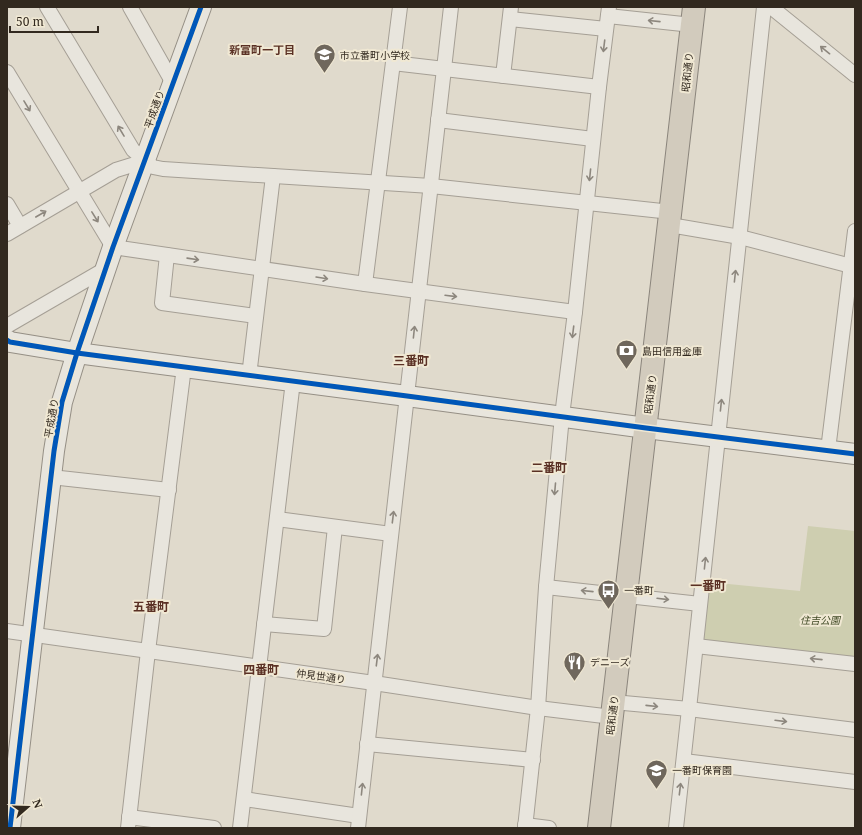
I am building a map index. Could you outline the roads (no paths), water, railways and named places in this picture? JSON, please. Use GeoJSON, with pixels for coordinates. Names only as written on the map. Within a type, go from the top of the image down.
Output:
{"type":"FeatureCollection","features":[{"type":"Feature","properties":{"kind":"highway","name":"昭和通り"},"geometry":{"type":"LineString","coordinates":[[599,828],[671,219],[693,16]]}},
{"type":"Feature","properties":{"kind":"street"},"geometry":{"type":"LineString","coordinates":[[47,7],[133,150],[153,166],[163,169],[431,186],[587,203],[671,219],[853,267]]}},
{"type":"Feature","properties":{"kind":"street"},"geometry":{"type":"LineString","coordinates":[[130,7],[173,83]]}},
{"type":"Feature","properties":{"kind":"street","name":"平成通り"},"geometry":{"type":"LineString","coordinates":[[10,828],[62,402],[76,353],[107,268],[113,247],[200,7]]}},
{"type":"Feature","properties":{"kind":"street"},"geometry":{"type":"LineString","coordinates":[[365,284],[400,7]]}},
{"type":"Feature","properties":{"kind":"street"},"geometry":{"type":"LineString","coordinates":[[244,799],[359,822],[451,7]]}},
{"type":"Feature","properties":{"kind":"street"},"geometry":{"type":"LineString","coordinates":[[676,828],[690,710],[764,7]]}},
{"type":"Feature","properties":{"kind":"street"},"geometry":{"type":"LineString","coordinates":[[771,7],[855,75]]}},
{"type":"Feature","properties":{"kind":"street"},"geometry":{"type":"LineString","coordinates":[[503,76],[510,13],[608,17],[693,16]]}},
{"type":"Feature","properties":{"kind":"street"},"geometry":{"type":"LineString","coordinates":[[549,828],[525,826],[538,708],[546,587],[562,416],[608,17]]}},
{"type":"Feature","properties":{"kind":"street"},"geometry":{"type":"LineString","coordinates":[[394,63],[599,87]]}},
{"type":"Feature","properties":{"kind":"street"},"geometry":{"type":"LineString","coordinates":[[7,72],[113,247],[419,292],[575,312]]}},
{"type":"Feature","properties":{"kind":"street"},"geometry":{"type":"LineString","coordinates":[[438,120],[594,139]]}},
{"type":"Feature","properties":{"kind":"street"},"geometry":{"type":"LineString","coordinates":[[7,234],[116,170],[145,161]]}},
{"type":"Feature","properties":{"kind":"street"},"geometry":{"type":"LineString","coordinates":[[249,376],[273,176]]}},
{"type":"Feature","properties":{"kind":"street"},"geometry":{"type":"LineString","coordinates":[[7,204],[20,226]]}},
{"type":"Feature","properties":{"kind":"street"},"geometry":{"type":"LineString","coordinates":[[828,450],[853,267],[855,231]]}},
{"type":"Feature","properties":{"kind":"street"},"geometry":{"type":"LineString","coordinates":[[167,255],[162,303],[256,316]]}},
{"type":"Feature","properties":{"kind":"street"},"geometry":{"type":"LineString","coordinates":[[7,326],[107,268]]}},
{"type":"Feature","properties":{"kind":"street"},"geometry":{"type":"LineString","coordinates":[[7,340],[10,342],[76,353],[855,454]]}},
{"type":"Feature","properties":{"kind":"street"},"geometry":{"type":"LineString","coordinates":[[184,367],[148,651],[129,823],[214,828]]}},
{"type":"Feature","properties":{"kind":"street"},"geometry":{"type":"LineString","coordinates":[[240,828],[293,381]]}},
{"type":"Feature","properties":{"kind":"street"},"geometry":{"type":"LineString","coordinates":[[52,477],[169,490]]}},
{"type":"Feature","properties":{"kind":"street"},"geometry":{"type":"LineString","coordinates":[[277,519],[391,534]]}},
{"type":"Feature","properties":{"kind":"street"},"geometry":{"type":"LineString","coordinates":[[264,624],[324,629],[336,527]]}},
{"type":"Feature","properties":{"kind":"street"},"geometry":{"type":"LineString","coordinates":[[546,587],[700,604]]}},
{"type":"Feature","properties":{"kind":"street","name":"仲見世通り"},"geometry":{"type":"LineString","coordinates":[[7,631],[259,668],[374,683],[538,708],[690,710],[855,730]]}},
{"type":"Feature","properties":{"kind":"street"},"geometry":{"type":"LineString","coordinates":[[696,646],[855,664]]}},
{"type":"Feature","properties":{"kind":"street"},"geometry":{"type":"LineString","coordinates":[[367,744],[533,760]]}},
{"type":"Feature","properties":{"kind":"street"},"geometry":{"type":"LineString","coordinates":[[684,761],[855,782]]}},
{"type":"Feature","properties":{"kind":"place","name":"市立番町小学校"},"geometry":{"type":"Point","coordinates":[325,74]}},
{"type":"Feature","properties":{"kind":"place","name":"島田信用金庫"},"geometry":{"type":"Point","coordinates":[626,370]}},
{"type":"Feature","properties":{"kind":"place","name":"一番町"},"geometry":{"type":"Point","coordinates":[608,610]}},
{"type":"Feature","properties":{"kind":"place","name":"デニーズ"},"geometry":{"type":"Point","coordinates":[574,682]}},
{"type":"Feature","properties":{"kind":"place","name":"一番町保育園"},"geometry":{"type":"Point","coordinates":[656,790]}},
{"type":"Feature","properties":{"kind":"district","name":"新富町一丁目"},"geometry":{"type":"Point","coordinates":[262,49]}},
{"type":"Feature","properties":{"kind":"district","name":"三番町"},"geometry":{"type":"Point","coordinates":[411,360]}},
{"type":"Feature","properties":{"kind":"district","name":"二番町"},"geometry":{"type":"Point","coordinates":[549,467]}},
{"type":"Feature","properties":{"kind":"district","name":"一番町"},"geometry":{"type":"Point","coordinates":[708,585]}},
{"type":"Feature","properties":{"kind":"district","name":"五番町"},"geometry":{"type":"Point","coordinates":[151,606]}},
{"type":"Feature","properties":{"kind":"district","name":"四番町"},"geometry":{"type":"Point","coordinates":[261,669]}},
{"type":"Feature","properties":{"kind":"park label","name":"住吉公園"},"geometry":{"type":"Point","coordinates":[820,620]}}]}
